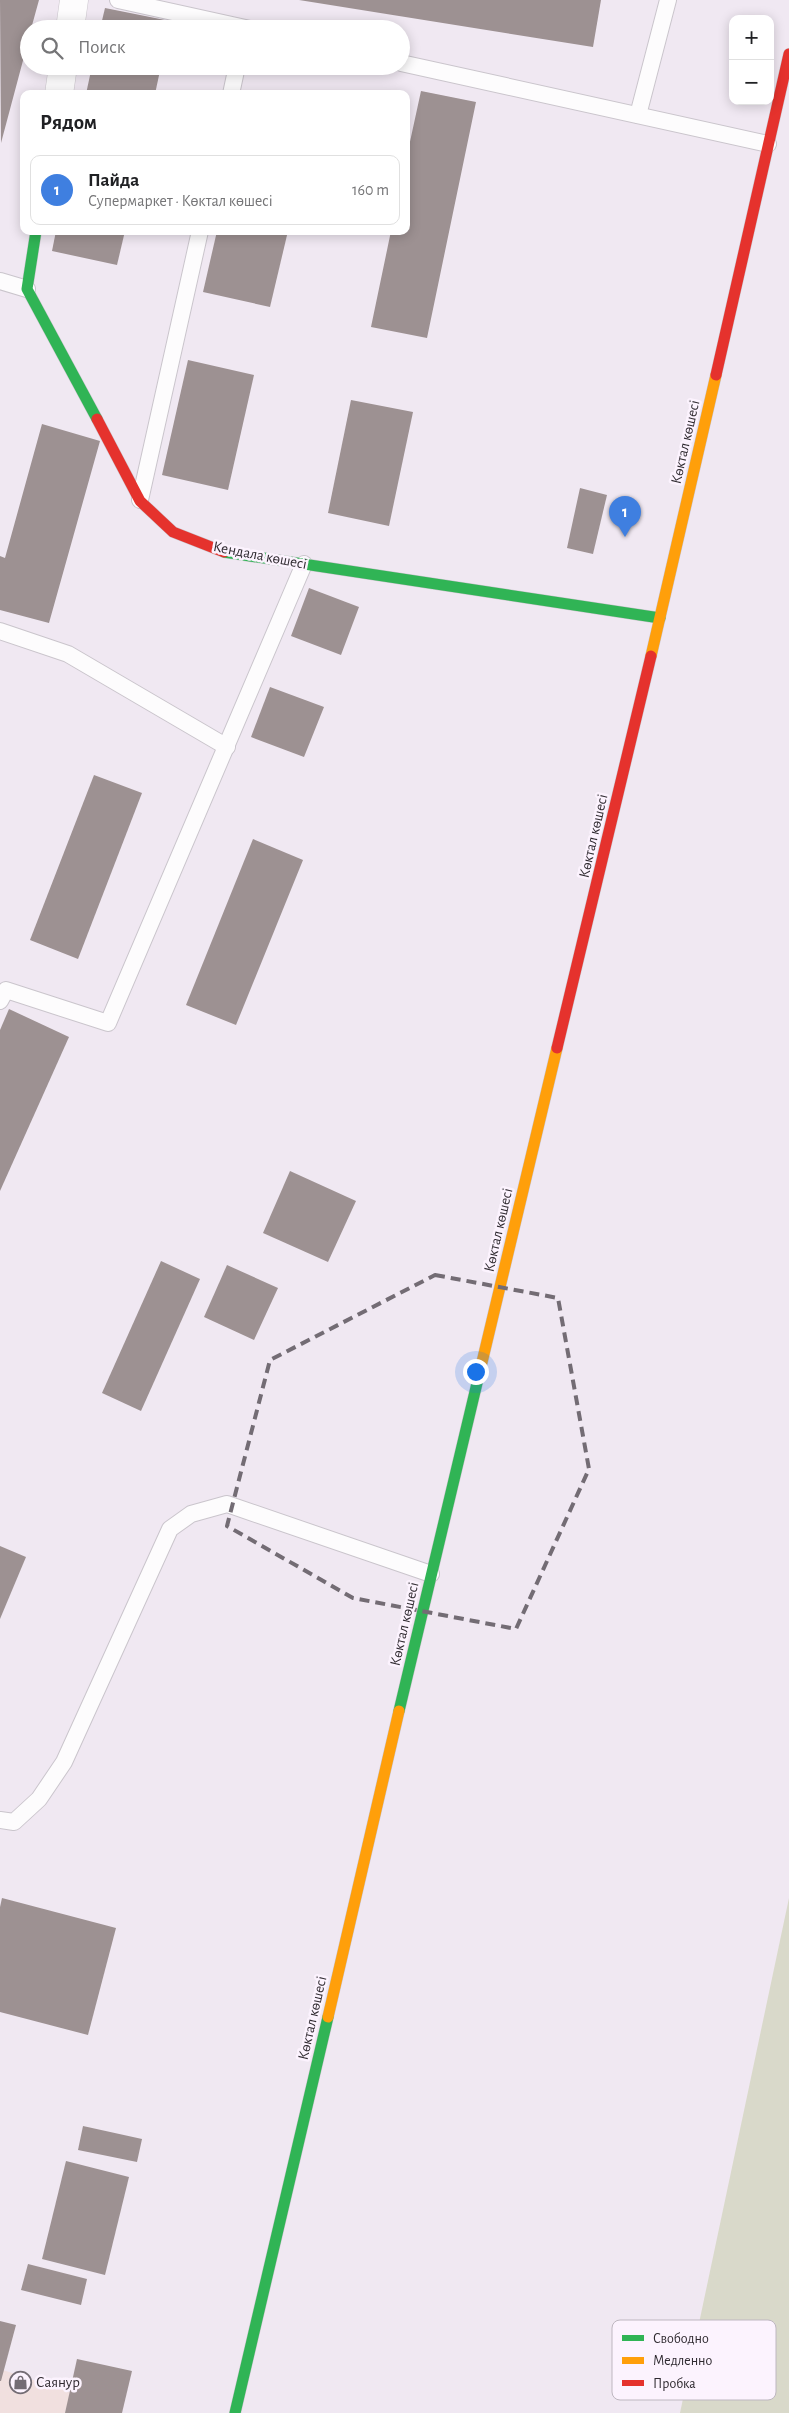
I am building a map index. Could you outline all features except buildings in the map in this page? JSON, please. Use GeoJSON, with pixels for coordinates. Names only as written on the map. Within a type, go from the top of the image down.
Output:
{"type":"FeatureCollection","features":[{"type":"Feature","properties":{"kind":"street"},"geometry":{"type":"LineString","coordinates":[[71,20],[74,0]]}},
{"type":"Feature","properties":{"kind":"street","name":"Көктал көшесі"},"geometry":{"type":"LineString","coordinates":[[235,2413],[432,1574],[660,618],[789,54]]}},
{"type":"Feature","properties":{"kind":"street"},"geometry":{"type":"LineString","coordinates":[[60,90],[62,75]]}},
{"type":"Feature","properties":{"kind":"street"},"geometry":{"type":"LineString","coordinates":[[27,290],[35,235]]}},
{"type":"Feature","properties":{"kind":"street","name":"Кендала көшесі"},"geometry":{"type":"LineString","coordinates":[[27,290],[140,501],[173,532],[220,551],[660,618]]}},
{"type":"Feature","properties":{"kind":"lane"},"geometry":{"type":"LineString","coordinates":[[118,0],[210,20]]}},
{"type":"Feature","properties":{"kind":"lane"},"geometry":{"type":"LineString","coordinates":[[638,115],[668,0]]}},
{"type":"Feature","properties":{"kind":"lane"},"geometry":{"type":"LineString","coordinates":[[410,65],[768,144]]}},
{"type":"Feature","properties":{"kind":"lane"},"geometry":{"type":"LineString","coordinates":[[232,90],[235,75]]}},
{"type":"Feature","properties":{"kind":"lane"},"geometry":{"type":"LineString","coordinates":[[140,501],[199,235]]}},
{"type":"Feature","properties":{"kind":"lane"},"geometry":{"type":"LineString","coordinates":[[0,281],[27,290]]}},
{"type":"Feature","properties":{"kind":"lane"},"geometry":{"type":"LineString","coordinates":[[0,1000],[6,990],[108,1023],[304,564]]}},
{"type":"Feature","properties":{"kind":"lane"},"geometry":{"type":"LineString","coordinates":[[0,631],[68,654],[227,747]]}},
{"type":"Feature","properties":{"kind":"lane"},"geometry":{"type":"LineString","coordinates":[[0,1820],[14,1822],[39,1799],[64,1762],[170,1529],[191,1514],[227,1504],[432,1574]]}},
{"type":"Feature","properties":{"kind":"highlighted area"},"geometry":{"type":"Polygon","coordinates":[[[435,1275],[558,1298],[589,1469],[516,1629],[353,1598],[227,1526],[270,1360],[435,1275]]]}},
{"type":"Feature","properties":{"kind":"shaded area"},"geometry":{"type":"Polygon","coordinates":[[[789,1898],[789,2413],[680,2413],[683,2400],[776,2400],[776,2320],[700,2320],[789,1898]]]}},
{"type":"Feature","properties":{"kind":"shaded area","name":"Саянур"},"geometry":{"type":"Polygon","coordinates":[[[0,2369],[81,2396],[75,2413],[0,2413],[0,2369]]]}},
{"type":"Feature","properties":{"kind":"traffic: fast"},"geometry":{"type":"LineString","coordinates":[[35,235],[27,289],[97,419]]}},
{"type":"Feature","properties":{"kind":"traffic: fast"},"geometry":{"type":"LineString","coordinates":[[224,552],[660,618]]}},
{"type":"Feature","properties":{"kind":"traffic: fast"},"geometry":{"type":"LineString","coordinates":[[399,1711],[478,1379]]}},
{"type":"Feature","properties":{"kind":"traffic: fast"},"geometry":{"type":"LineString","coordinates":[[235,2413],[328,2017]]}},
{"type":"Feature","properties":{"kind":"traffic: slow"},"geometry":{"type":"LineString","coordinates":[[651,656],[716,375]]}},
{"type":"Feature","properties":{"kind":"traffic: slow"},"geometry":{"type":"LineString","coordinates":[[478,1379],[557,1048]]}},
{"type":"Feature","properties":{"kind":"traffic: slow"},"geometry":{"type":"LineString","coordinates":[[328,2017],[399,1711]]}},
{"type":"Feature","properties":{"kind":"traffic: jam"},"geometry":{"type":"LineString","coordinates":[[716,375],[789,54]]}},
{"type":"Feature","properties":{"kind":"traffic: jam"},"geometry":{"type":"LineString","coordinates":[[97,419],[140,501],[173,532],[224,552]]}},
{"type":"Feature","properties":{"kind":"traffic: jam"},"geometry":{"type":"LineString","coordinates":[[557,1048],[651,656]]}},
{"type":"Feature","properties":{"kind":"place","name":"Пайда"},"geometry":{"type":"Point","coordinates":[625,537]}},
{"type":"Feature","properties":{"kind":"place","name":"Саянур"},"geometry":{"type":"Point","coordinates":[20,2382]}}]}
